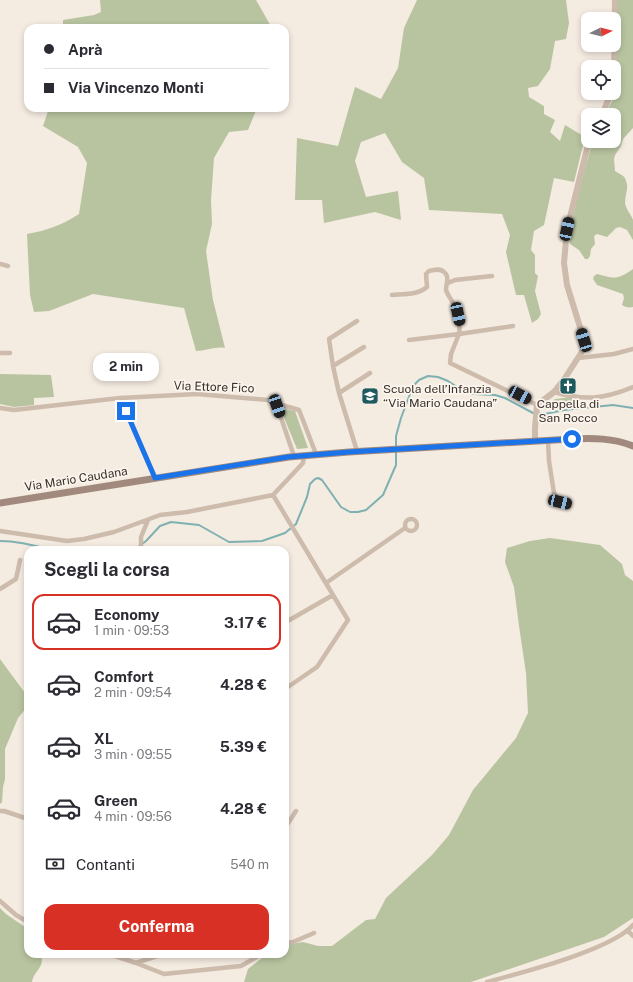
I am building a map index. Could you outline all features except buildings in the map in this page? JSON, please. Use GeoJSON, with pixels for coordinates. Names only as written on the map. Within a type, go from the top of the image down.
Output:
{"type":"FeatureCollection","features":[{"type":"Feature","properties":{"kind":"main road","name":"Via Mario Caudana"},"geometry":{"type":"LineString","coordinates":[[0,503],[304,455],[534,440],[589,438],[618,441],[633,446]]}},
{"type":"Feature","properties":{"kind":"street"},"geometry":{"type":"LineString","coordinates":[[614,0],[614,60]]}},
{"type":"Feature","properties":{"kind":"street"},"geometry":{"type":"LineString","coordinates":[[534,440],[537,407],[554,392],[583,350],[584,340],[567,285],[564,263],[567,229],[587,148]]}},
{"type":"Feature","properties":{"kind":"street"},"geometry":{"type":"LineString","coordinates":[[0,264],[8,266]]}},
{"type":"Feature","properties":{"kind":"street"},"geometry":{"type":"LineString","coordinates":[[392,295],[412,294],[424,290],[427,287],[426,274],[429,271],[438,269],[444,271],[446,273],[448,283],[446,290],[458,314],[460,326],[459,334],[451,354],[450,363],[493,384],[520,395],[537,407]]}},
{"type":"Feature","properties":{"kind":"street"},"geometry":{"type":"LineString","coordinates":[[448,283],[455,280],[492,276]]}},
{"type":"Feature","properties":{"kind":"street"},"geometry":{"type":"LineString","coordinates":[[357,321],[329,338],[339,393],[357,451]]}},
{"type":"Feature","properties":{"kind":"street"},"geometry":{"type":"LineString","coordinates":[[409,340],[513,326]]}},
{"type":"Feature","properties":{"kind":"street"},"geometry":{"type":"LineString","coordinates":[[333,366],[364,347]]}},
{"type":"Feature","properties":{"kind":"street"},"geometry":{"type":"LineString","coordinates":[[578,358],[614,354],[633,349]]}},
{"type":"Feature","properties":{"kind":"street"},"geometry":{"type":"LineString","coordinates":[[0,353],[10,353]]}},
{"type":"Feature","properties":{"kind":"street"},"geometry":{"type":"LineString","coordinates":[[339,393],[370,373]]}},
{"type":"Feature","properties":{"kind":"street"},"geometry":{"type":"LineString","coordinates":[[554,392],[566,396],[592,398],[607,397],[633,387]]}},
{"type":"Feature","properties":{"kind":"street","name":"Via Ettore Fico"},"geometry":{"type":"LineString","coordinates":[[0,408],[14,410],[120,398],[198,394],[268,400],[277,406],[294,456]]}},
{"type":"Feature","properties":{"kind":"street"},"geometry":{"type":"LineString","coordinates":[[120,398],[155,478]]}},
{"type":"Feature","properties":{"kind":"street"},"geometry":{"type":"LineString","coordinates":[[271,402],[299,410],[316,454]]}},
{"type":"Feature","properties":{"kind":"street"},"geometry":{"type":"LineString","coordinates":[[548,440],[549,461],[554,493],[560,502],[569,504]]}},
{"type":"Feature","properties":{"kind":"street"},"geometry":{"type":"LineString","coordinates":[[0,531],[67,541],[84,539],[114,532],[148,520],[160,514],[187,512],[273,495],[303,462],[304,455]]}},
{"type":"Feature","properties":{"kind":"street"},"geometry":{"type":"LineString","coordinates":[[273,495],[348,620],[317,667],[289,686]]}},
{"type":"Feature","properties":{"kind":"street"},"geometry":{"type":"LineString","coordinates":[[141,546],[143,528],[148,520]]}},
{"type":"Feature","properties":{"kind":"street"},"geometry":{"type":"LineString","coordinates":[[326,583],[405,528]]}},
{"type":"Feature","properties":{"kind":"street"},"geometry":{"type":"LineString","coordinates":[[0,589],[16,579],[20,560]]}},
{"type":"Feature","properties":{"kind":"street"},"geometry":{"type":"LineString","coordinates":[[289,620],[333,595]]}},
{"type":"Feature","properties":{"kind":"street"},"geometry":{"type":"LineString","coordinates":[[0,811],[24,818]]}},
{"type":"Feature","properties":{"kind":"street"},"geometry":{"type":"LineString","coordinates":[[289,822],[296,812]]}},
{"type":"Feature","properties":{"kind":"street"},"geometry":{"type":"LineString","coordinates":[[0,900],[16,915],[24,920]]}},
{"type":"Feature","properties":{"kind":"street"},"geometry":{"type":"LineString","coordinates":[[487,982],[575,955],[611,941],[628,931],[633,925]]}},
{"type":"Feature","properties":{"kind":"street"},"geometry":{"type":"LineString","coordinates":[[628,931],[633,936]]}},
{"type":"Feature","properties":{"kind":"street"},"geometry":{"type":"LineString","coordinates":[[289,942],[314,933]]}},
{"type":"Feature","properties":{"kind":"street"},"geometry":{"type":"LineString","coordinates":[[121,958],[164,974],[241,966],[255,958]]}},
{"type":"Feature","properties":{"kind":"street"},"geometry":{"type":"LineString","coordinates":[[136,963],[150,958]]}},
{"type":"Feature","properties":{"kind":"green space"},"geometry":{"type":"Polygon","coordinates":[[[100,0],[256,0],[270,24],[63,24],[63,20],[94,15],[101,12],[100,0]]]}},
{"type":"Feature","properties":{"kind":"green space"},"geometry":{"type":"Polygon","coordinates":[[[417,0],[566,0],[569,23],[566,39],[555,41],[550,69],[538,86],[528,88],[529,97],[544,106],[544,114],[555,120],[550,132],[560,141],[565,125],[581,135],[581,148],[582,148],[574,182],[554,178],[544,225],[534,231],[531,250],[535,255],[535,273],[538,276],[535,291],[541,314],[538,319],[532,323],[524,295],[516,295],[506,252],[510,235],[502,214],[429,210],[424,178],[402,162],[385,133],[361,142],[355,161],[366,197],[398,191],[401,220],[375,212],[324,223],[322,200],[295,200],[297,138],[338,146],[355,87],[381,99],[398,68],[404,28],[417,0]]]}},
{"type":"Feature","properties":{"kind":"green space"},"geometry":{"type":"Polygon","coordinates":[[[617,0],[633,0],[633,128],[623,139],[621,146],[621,108],[608,108],[612,100],[621,100],[621,60],[617,60],[617,52],[621,52],[621,12],[617,12],[617,0]]]}},
{"type":"Feature","properties":{"kind":"green space"},"geometry":{"type":"Polygon","coordinates":[[[48,112],[255,112],[248,130],[229,132],[214,158],[211,200],[212,224],[206,251],[213,300],[225,348],[196,351],[184,308],[93,294],[49,311],[34,312],[30,295],[27,234],[54,227],[79,214],[87,163],[78,147],[43,126],[48,112]]]}},
{"type":"Feature","properties":{"kind":"green space"},"geometry":{"type":"Polygon","coordinates":[[[591,148],[620,148],[614,159],[615,171],[624,177],[627,184],[625,203],[626,208],[633,220],[633,240],[627,230],[620,227],[616,228],[607,237],[597,234],[594,236],[595,244],[591,249],[588,259],[585,259],[579,250],[570,244],[569,241],[573,216],[591,148]]]}},
{"type":"Feature","properties":{"kind":"green space"},"geometry":{"type":"Polygon","coordinates":[[[633,269],[633,307],[622,305],[624,298],[623,294],[597,285],[593,279],[597,274],[616,278],[633,269]]]}},
{"type":"Feature","properties":{"kind":"green space"},"geometry":{"type":"Polygon","coordinates":[[[0,374],[51,375],[54,397],[34,398],[34,405],[14,407],[0,404],[0,374]]]}},
{"type":"Feature","properties":{"kind":"green space"},"geometry":{"type":"Polygon","coordinates":[[[572,397],[573,406],[542,409],[555,399],[572,397]]]}},
{"type":"Feature","properties":{"kind":"green space"},"geometry":{"type":"Polygon","coordinates":[[[280,408],[295,411],[308,448],[297,449],[280,408]]]}},
{"type":"Feature","properties":{"kind":"green space"},"geometry":{"type":"Polygon","coordinates":[[[550,538],[600,545],[622,564],[625,575],[633,581],[633,918],[604,937],[471,982],[244,982],[248,969],[262,958],[289,958],[289,944],[303,942],[318,946],[332,946],[366,920],[375,919],[386,898],[432,855],[449,835],[473,790],[516,738],[528,713],[526,673],[514,587],[505,562],[507,548],[530,541],[550,538]]]}},
{"type":"Feature","properties":{"kind":"green space"},"geometry":{"type":"Polygon","coordinates":[[[0,659],[24,692],[24,711],[18,718],[5,749],[5,779],[2,802],[0,804],[0,659]]]}},
{"type":"Feature","properties":{"kind":"green space"},"geometry":{"type":"Polygon","coordinates":[[[0,908],[24,926],[24,958],[42,958],[42,962],[32,982],[0,982],[0,908]]]}},
{"type":"Feature","properties":{"kind":"waterway"},"geometry":{"type":"LineString","coordinates":[[139,546],[160,526],[171,522],[199,525],[229,542],[262,541],[285,533],[296,524],[307,497],[310,484],[318,478],[322,480],[341,507],[350,512],[366,510],[383,495],[396,465],[396,436],[413,386],[419,380],[428,376],[438,377],[448,381],[463,391],[474,394],[495,395],[505,398],[533,413],[545,414],[564,410],[613,405],[633,408]]}},
{"type":"Feature","properties":{"kind":"waterway"},"geometry":{"type":"LineString","coordinates":[[0,541],[38,546]]}},
{"type":"Feature","properties":{"kind":"place","name":"Cappella di San Rocco"},"geometry":{"type":"Point","coordinates":[568,386]}},
{"type":"Feature","properties":{"kind":"place","name":"Scuola dell’Infanzia “Via Mario Caudana”"},"geometry":{"type":"Point","coordinates":[370,396]}},
{"type":"Feature","properties":{"kind":"route"},"geometry":{"type":"LineString","coordinates":[[126,411],[155,478],[288,457],[534,440],[572,439]]}}]}
